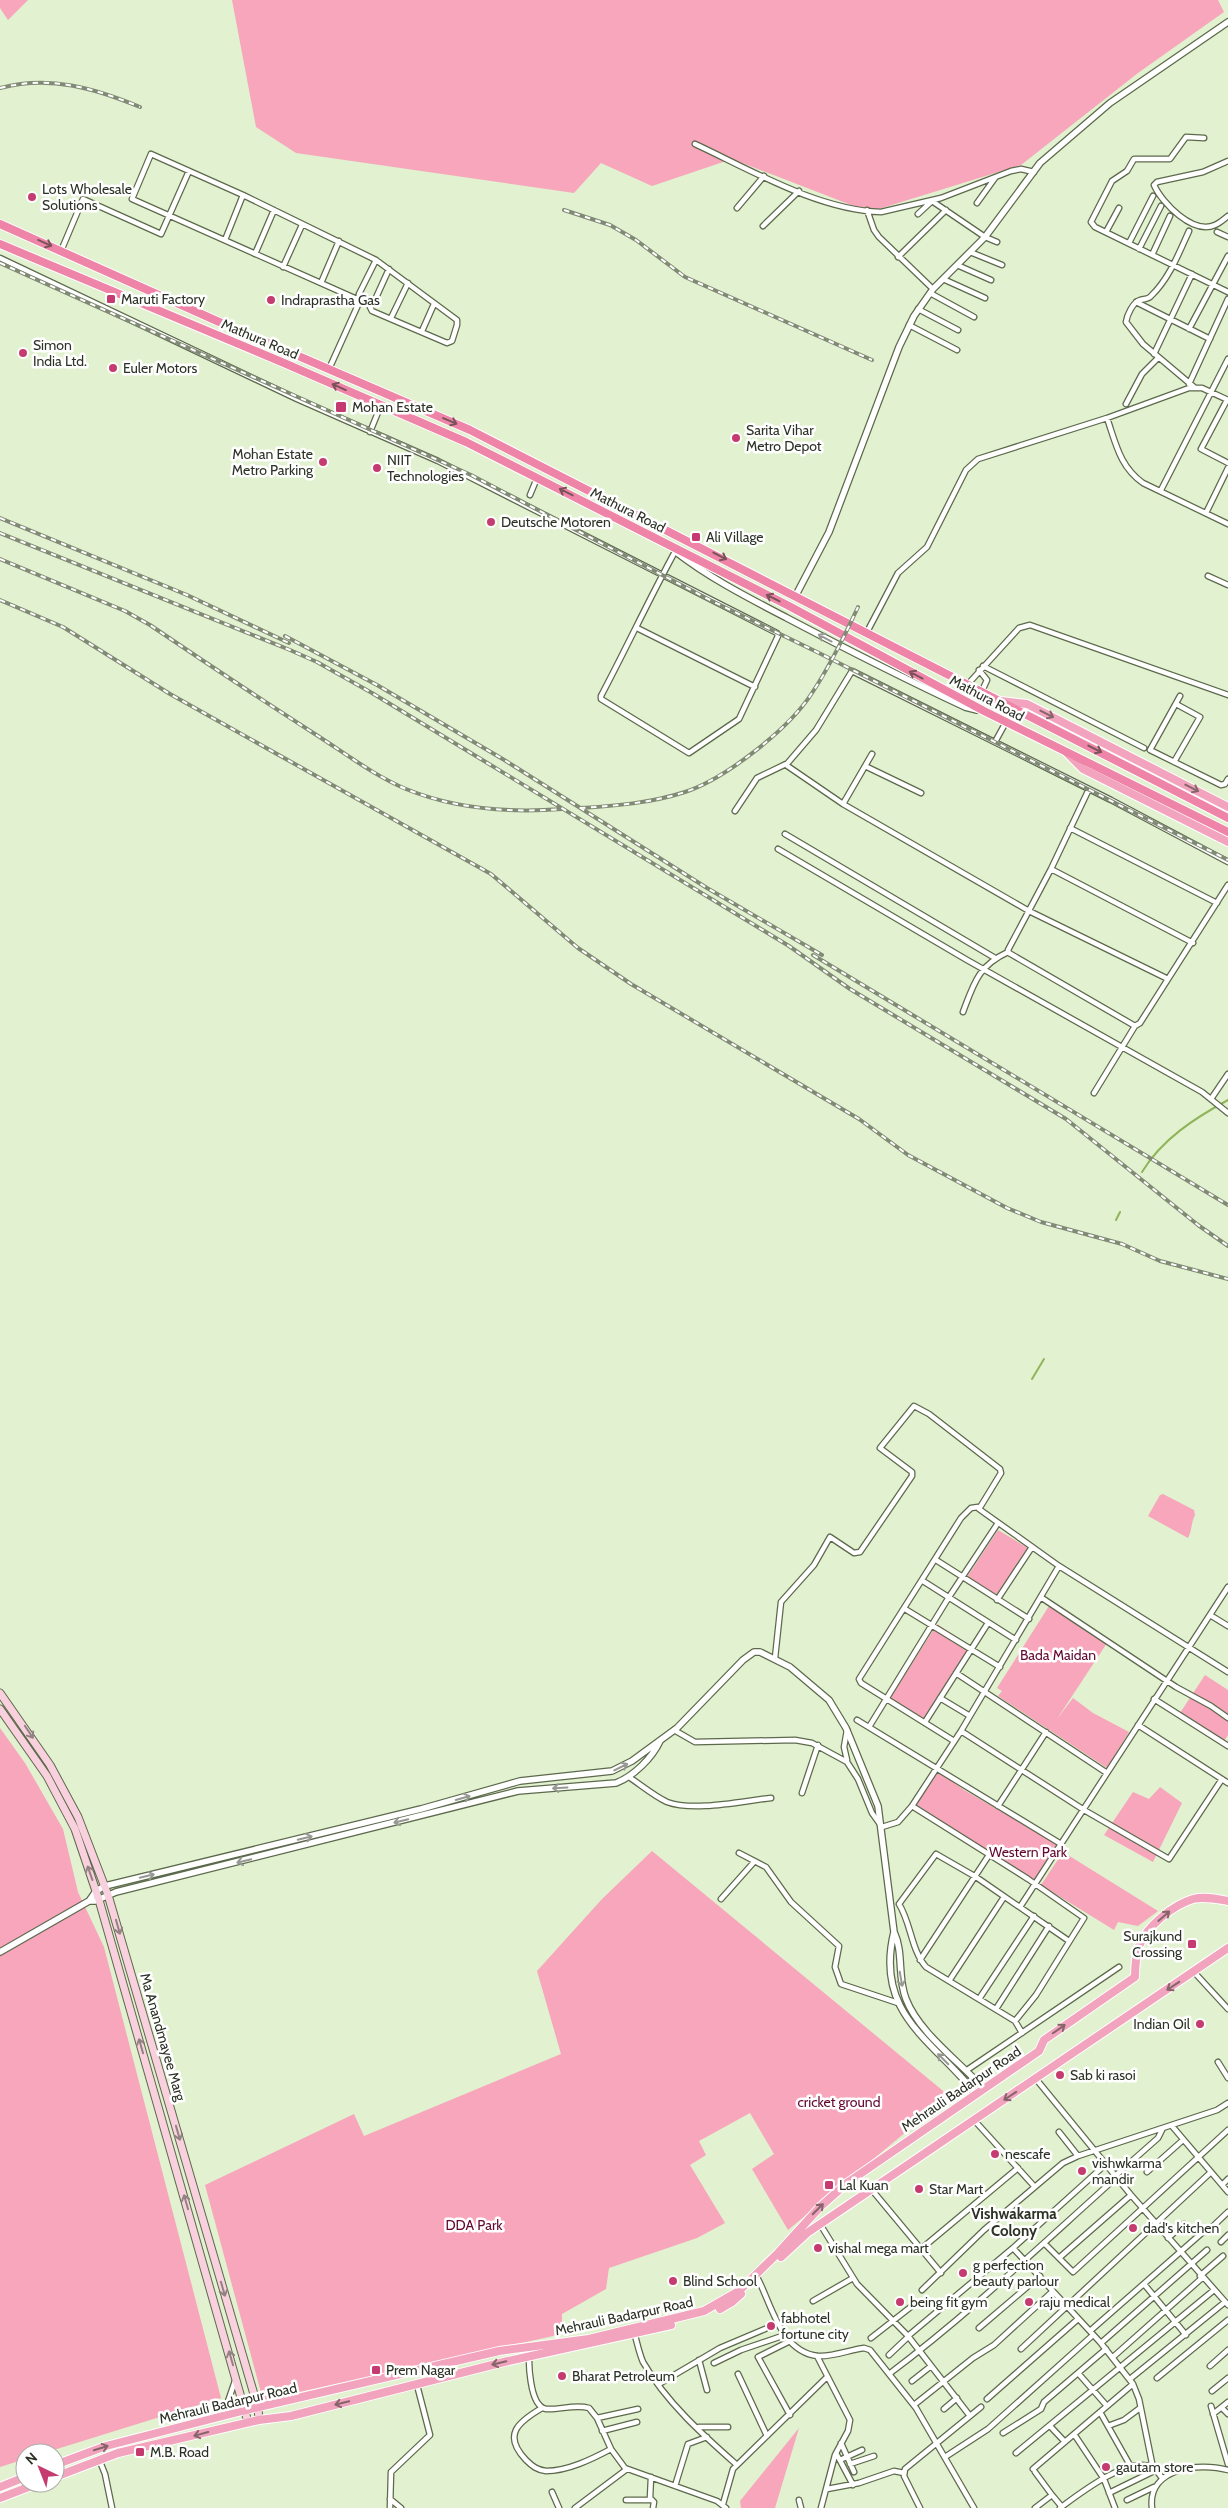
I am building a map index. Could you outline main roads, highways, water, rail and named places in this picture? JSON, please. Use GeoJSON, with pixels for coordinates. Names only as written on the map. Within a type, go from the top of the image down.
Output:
{"type":"FeatureCollection","features":[{"type":"Feature","properties":{"kind":"highway","name":"Mathura Road"},"geometry":{"type":"LineString","coordinates":[[0,224],[217,322],[470,430],[796,595],[1228,818]]}},
{"type":"Feature","properties":{"kind":"highway","name":"Mathura Road"},"geometry":{"type":"LineString","coordinates":[[0,244],[466,442],[662,541],[1068,754],[1228,832]]}},
{"type":"Feature","properties":{"kind":"main road","name":"Mathura Road"},"geometry":{"type":"LineString","coordinates":[[1001,701],[1027,704],[1228,807]]}},
{"type":"Feature","properties":{"kind":"main road"},"geometry":{"type":"LineString","coordinates":[[1068,754],[1083,769],[1228,842]]}},
{"type":"Feature","properties":{"kind":"main road","name":"Ma Anandmayee Marg"},"geometry":{"type":"LineString","coordinates":[[0,1693],[55,1774],[78,1817],[105,1886],[258,2408],[259,2420]]}},
{"type":"Feature","properties":{"kind":"main road","name":"Ma Anandmayee Marg"},"geometry":{"type":"LineString","coordinates":[[0,1709],[47,1776],[75,1829],[99,1900],[248,2422]]}},
{"type":"Feature","properties":{"kind":"main road","name":"Mehrauli Badarpur Road"},"geometry":{"type":"LineString","coordinates":[[65,2460],[106,2446],[246,2410],[499,2351],[530,2348],[634,2331],[697,2318],[716,2310],[732,2302],[758,2279],[847,2183],[1040,2051],[1044,2040],[1135,1977],[1140,1945],[1153,1926],[1172,1909],[1194,1898],[1228,1901]]}},
{"type":"Feature","properties":{"kind":"main road","name":"Mehrauli Badarpur Road"},"geometry":{"type":"LineString","coordinates":[[65,2473],[118,2453],[248,2422],[291,2416],[634,2331],[704,2311],[728,2299],[805,2230],[820,2224],[872,2190],[1228,1948]]}},
{"type":"Feature","properties":{"kind":"main road"},"geometry":{"type":"LineString","coordinates":[[0,2487],[15,2481]]}},
{"type":"Feature","properties":{"kind":"main road"},"geometry":{"type":"LineString","coordinates":[[0,2498],[15,2492]]}},
{"type":"Feature","properties":{"kind":"waterway"},"geometry":{"type":"LineString","coordinates":[[1142,1172],[1169,1139],[1203,1114],[1228,1100]]}},
{"type":"Feature","properties":{"kind":"waterway"},"geometry":{"type":"LineString","coordinates":[[1116,1220],[1120,1212]]}},
{"type":"Feature","properties":{"kind":"waterway"},"geometry":{"type":"LineString","coordinates":[[1032,1379],[1044,1359]]}},
{"type":"Feature","properties":{"kind":"railway"},"geometry":{"type":"LineString","coordinates":[[0,88],[18,84],[54,83],[89,89],[140,107]]}},
{"type":"Feature","properties":{"kind":"railway"},"geometry":{"type":"LineString","coordinates":[[564,210],[610,225],[636,240],[685,277],[872,360]]}},
{"type":"Feature","properties":{"kind":"railway"},"geometry":{"type":"LineString","coordinates":[[0,263],[471,475],[710,600],[819,653],[1228,860]]}},
{"type":"Feature","properties":{"kind":"railway"},"geometry":{"type":"LineString","coordinates":[[0,518],[187,595],[289,643]]}},
{"type":"Feature","properties":{"kind":"railway"},"geometry":{"type":"LineString","coordinates":[[0,533],[290,650],[317,662],[372,693],[789,946],[850,989],[1066,1119],[1198,1225],[1228,1246]]}},
{"type":"Feature","properties":{"kind":"railway"},"geometry":{"type":"LineString","coordinates":[[0,559],[125,611],[150,625],[361,764],[383,778],[406,789],[444,801],[483,808],[503,810],[562,809]]}},
{"type":"Feature","properties":{"kind":"railway"},"geometry":{"type":"LineString","coordinates":[[0,600],[63,627],[170,694],[491,874],[578,948],[631,984],[859,1119],[908,1155],[1007,1208],[1041,1222],[1122,1244],[1160,1261],[1228,1279]]}},
{"type":"Feature","properties":{"kind":"railway"},"geometry":{"type":"LineString","coordinates":[[580,808],[633,803],[685,792],[718,776],[755,751],[802,707],[831,662],[858,607]]}},
{"type":"Feature","properties":{"kind":"railway"},"geometry":{"type":"LineString","coordinates":[[285,636],[377,685],[506,761],[707,888],[822,955]]}},
{"type":"Feature","properties":{"kind":"railway"},"geometry":{"type":"LineString","coordinates":[[813,955],[1228,1205]]}},
{"type":"Feature","properties":{"kind":"place","name":"Lots Wholesale Solutions"},"geometry":{"type":"Point","coordinates":[32,197]}},
{"type":"Feature","properties":{"kind":"place","name":"Maruti Factory"},"geometry":{"type":"Point","coordinates":[111,299]}},
{"type":"Feature","properties":{"kind":"place","name":"Indraprastha Gas"},"geometry":{"type":"Point","coordinates":[271,300]}},
{"type":"Feature","properties":{"kind":"place","name":"Simon India Ltd."},"geometry":{"type":"Point","coordinates":[23,353]}},
{"type":"Feature","properties":{"kind":"place","name":"Euler Motors"},"geometry":{"type":"Point","coordinates":[113,368]}},
{"type":"Feature","properties":{"kind":"place","name":"Mohan Estate"},"geometry":{"type":"Point","coordinates":[341,407]}},
{"type":"Feature","properties":{"kind":"place","name":"Sarita Vihar Metro Depot"},"geometry":{"type":"Point","coordinates":[736,438]}},
{"type":"Feature","properties":{"kind":"place","name":"Mohan Estate Metro Parking"},"geometry":{"type":"Point","coordinates":[323,462]}},
{"type":"Feature","properties":{"kind":"place","name":"NIIT Technologies"},"geometry":{"type":"Point","coordinates":[377,468]}},
{"type":"Feature","properties":{"kind":"place","name":"Deutsche Motoren"},"geometry":{"type":"Point","coordinates":[491,522]}},
{"type":"Feature","properties":{"kind":"place","name":"Ali Village"},"geometry":{"type":"Point","coordinates":[696,537]}},
{"type":"Feature","properties":{"kind":"place","name":"Surajkund Crossing"},"geometry":{"type":"Point","coordinates":[1192,1944]}},
{"type":"Feature","properties":{"kind":"place","name":"Indian Oil"},"geometry":{"type":"Point","coordinates":[1200,2024]}},
{"type":"Feature","properties":{"kind":"place","name":"Sab ki rasoi"},"geometry":{"type":"Point","coordinates":[1060,2075]}},
{"type":"Feature","properties":{"kind":"place","name":"nescafe"},"geometry":{"type":"Point","coordinates":[995,2154]}},
{"type":"Feature","properties":{"kind":"place","name":"vishwkarma mandir"},"geometry":{"type":"Point","coordinates":[1082,2171]}},
{"type":"Feature","properties":{"kind":"place","name":"Lal Kuan"},"geometry":{"type":"Point","coordinates":[829,2185]}},
{"type":"Feature","properties":{"kind":"place","name":"Star Mart"},"geometry":{"type":"Point","coordinates":[919,2189]}},
{"type":"Feature","properties":{"kind":"place","name":"dad's kitchen"},"geometry":{"type":"Point","coordinates":[1133,2228]}},
{"type":"Feature","properties":{"kind":"place","name":"vishal mega mart"},"geometry":{"type":"Point","coordinates":[818,2248]}},
{"type":"Feature","properties":{"kind":"place","name":"g perfection beauty parlour"},"geometry":{"type":"Point","coordinates":[963,2273]}},
{"type":"Feature","properties":{"kind":"place","name":"Blind School"},"geometry":{"type":"Point","coordinates":[673,2281]}},
{"type":"Feature","properties":{"kind":"place","name":"being fit gym"},"geometry":{"type":"Point","coordinates":[900,2302]}},
{"type":"Feature","properties":{"kind":"place","name":"raju medical"},"geometry":{"type":"Point","coordinates":[1029,2302]}},
{"type":"Feature","properties":{"kind":"place","name":"fabhotel fortune city"},"geometry":{"type":"Point","coordinates":[771,2326]}},
{"type":"Feature","properties":{"kind":"place","name":"Prem Nagar"},"geometry":{"type":"Point","coordinates":[376,2370]}},
{"type":"Feature","properties":{"kind":"place","name":"Bharat Petroleum"},"geometry":{"type":"Point","coordinates":[562,2376]}},
{"type":"Feature","properties":{"kind":"place","name":"M.B. Road"},"geometry":{"type":"Point","coordinates":[140,2452]}},
{"type":"Feature","properties":{"kind":"place","name":"gautam store"},"geometry":{"type":"Point","coordinates":[1106,2467]}},
{"type":"Feature","properties":{"kind":"district","name":"Vishwakarma Colony"},"geometry":{"type":"Point","coordinates":[1014,2222]}},
{"type":"Feature","properties":{"kind":"park label","name":"Bada Maidan"},"geometry":{"type":"Point","coordinates":[1058,1655]}},
{"type":"Feature","properties":{"kind":"park label","name":"Western Park"},"geometry":{"type":"Point","coordinates":[1028,1852]}},
{"type":"Feature","properties":{"kind":"park label","name":"cricket ground"},"geometry":{"type":"Point","coordinates":[839,2102]}},
{"type":"Feature","properties":{"kind":"park label","name":"DDA Park"},"geometry":{"type":"Point","coordinates":[474,2225]}}]}
